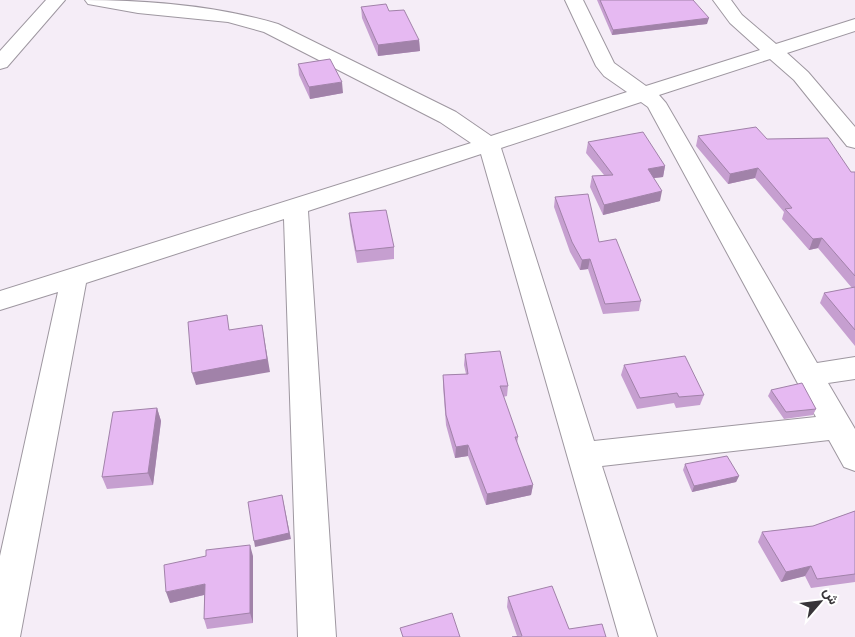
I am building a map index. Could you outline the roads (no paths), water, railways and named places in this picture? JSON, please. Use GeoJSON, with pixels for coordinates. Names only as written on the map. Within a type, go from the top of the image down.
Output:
{"type":"FeatureCollection","features":[{"type":"Feature","properties":{"kind":"street"},"geometry":{"type":"LineString","coordinates":[[0,63],[56,0]]}},
{"type":"Feature","properties":{"kind":"street"},"geometry":{"type":"LineString","coordinates":[[94,0],[131,7],[251,21],[271,28],[448,117],[489,144],[638,637]]}},
{"type":"Feature","properties":{"kind":"street"},"geometry":{"type":"LineString","coordinates":[[574,0],[606,66],[613,74],[656,103],[855,458]]}},
{"type":"Feature","properties":{"kind":"street"},"geometry":{"type":"LineString","coordinates":[[722,0],[736,20],[801,76],[855,141]]}},
{"type":"Feature","properties":{"kind":"street"},"geometry":{"type":"LineString","coordinates":[[0,301],[855,25]]}},
{"type":"Feature","properties":{"kind":"street"},"geometry":{"type":"LineString","coordinates":[[296,207],[317,637]]}},
{"type":"Feature","properties":{"kind":"street"},"geometry":{"type":"LineString","coordinates":[[1,637],[74,278]]}},
{"type":"Feature","properties":{"kind":"street"},"geometry":{"type":"LineString","coordinates":[[809,375],[855,368]]}},
{"type":"Feature","properties":{"kind":"street"},"geometry":{"type":"LineString","coordinates":[[584,455],[838,427]]}}]}
